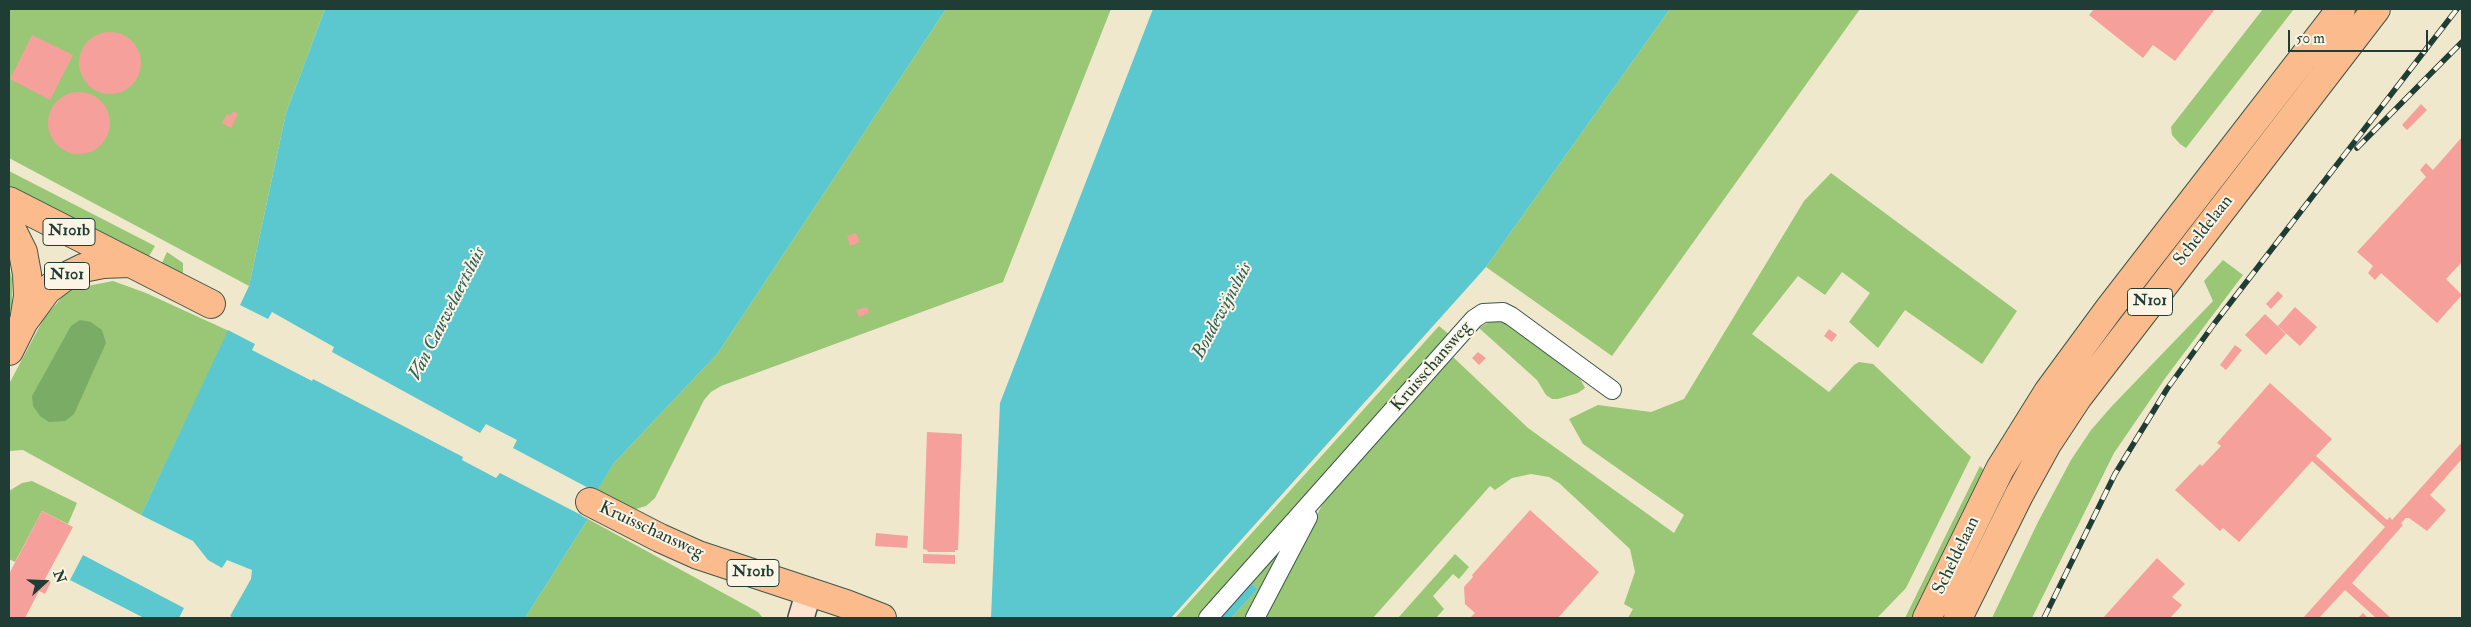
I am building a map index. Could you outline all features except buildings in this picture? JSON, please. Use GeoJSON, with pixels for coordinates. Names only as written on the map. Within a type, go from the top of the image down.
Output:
{"type":"FeatureCollection","features":[{"type":"Feature","properties":{"kind":"main road","name":"Scheldelaan"},"geometry":{"type":"LineString","coordinates":[[1927,618],[2000,469],[2048,392],[2088,336],[2341,9]]}},
{"type":"Feature","properties":{"kind":"main road","name":"Scheldelaan"},"geometry":{"type":"LineString","coordinates":[[1958,618],[2018,494],[2047,444],[2078,397],[2376,9]]}},
{"type":"Feature","properties":{"kind":"main road","name":"N101b"},"geometry":{"type":"LineString","coordinates":[[9,201],[211,304]]}},
{"type":"Feature","properties":{"kind":"main road","name":"N101"},"geometry":{"type":"LineString","coordinates":[[9,224],[23,252],[27,274],[28,296],[24,321]]}},
{"type":"Feature","properties":{"kind":"main road","name":"N101"},"geometry":{"type":"LineString","coordinates":[[9,351],[24,321],[47,290],[63,278],[83,268],[102,264],[129,263]]}},
{"type":"Feature","properties":{"kind":"main road","name":"Kruisschansweg"},"geometry":{"type":"LineString","coordinates":[[590,502],[678,547],[809,591],[882,618]]}},
{"type":"Feature","properties":{"kind":"street","name":"Kruisschansweg"},"geometry":{"type":"LineString","coordinates":[[1208,618],[1474,319],[1483,313],[1503,312],[1511,316],[1612,390]]}},
{"type":"Feature","properties":{"kind":"street","name":"Kruisschansweg"},"geometry":{"type":"LineString","coordinates":[[1255,618],[1320,494]]}},
{"type":"Feature","properties":{"kind":"street"},"geometry":{"type":"LineString","coordinates":[[801,618],[809,591]]}},
{"type":"Feature","properties":{"kind":"green space"},"geometry":{"type":"Polygon","coordinates":[[[9,9],[325,9],[286,113],[249,286],[9,158],[9,9]]]}},
{"type":"Feature","properties":{"kind":"green space"},"geometry":{"type":"Polygon","coordinates":[[[946,9],[1111,9],[1003,282],[721,386],[711,392],[704,400],[655,498],[646,506],[636,509],[627,508],[596,492],[614,463],[718,353],[946,9]]]}},
{"type":"Feature","properties":{"kind":"green space"},"geometry":{"type":"Polygon","coordinates":[[[1670,9],[1860,9],[1612,356],[1486,267],[1670,9]]]}},
{"type":"Feature","properties":{"kind":"green space"},"geometry":{"type":"Polygon","coordinates":[[[2263,9],[2294,9],[2186,148],[2172,135],[2171,127],[2263,9]]]}},
{"type":"Feature","properties":{"kind":"green space"},"geometry":{"type":"Polygon","coordinates":[[[9,171],[155,246],[148,258],[9,185],[9,171]]]}},
{"type":"Feature","properties":{"kind":"green space"},"geometry":{"type":"Polygon","coordinates":[[[1831,173],[2017,311],[1982,364],[1905,310],[1878,348],[1849,322],[1870,293],[1842,272],[1825,295],[1798,276],[1752,334],[1829,392],[1854,365],[1859,362],[1873,364],[1971,457],[1906,588],[1877,618],[1628,618],[1633,609],[1624,604],[1635,572],[1630,549],[1559,483],[1549,477],[1531,474],[1512,478],[1495,490],[1490,486],[1373,618],[1265,618],[1324,501],[1453,357],[1528,428],[1674,533],[1684,515],[1583,444],[1569,419],[1598,405],[1651,412],[1684,399],[1804,201],[1831,173]]]}},
{"type":"Feature","properties":{"kind":"green space"},"geometry":{"type":"Polygon","coordinates":[[[167,252],[183,263],[183,276],[162,263],[167,252]]]}},
{"type":"Feature","properties":{"kind":"green space"},"geometry":{"type":"Polygon","coordinates":[[[2223,260],[2243,275],[2166,377],[2114,453],[2032,618],[1992,618],[2038,522],[2071,460],[2091,430],[2112,406],[2213,301],[2204,281],[2223,260]]]}},
{"type":"Feature","properties":{"kind":"green space"},"geometry":{"type":"Polygon","coordinates":[[[9,267],[12,279],[12,305],[9,317],[9,267]]]}},
{"type":"Feature","properties":{"kind":"green space"},"geometry":{"type":"Polygon","coordinates":[[[113,281],[146,293],[229,331],[141,515],[23,450],[9,451],[9,384],[44,318],[64,295],[77,288],[113,281]]]}},
{"type":"Feature","properties":{"kind":"green space"},"geometry":{"type":"Polygon","coordinates":[[[80,320],[91,322],[102,330],[106,343],[74,414],[65,421],[49,422],[40,416],[33,406],[32,396],[71,326],[80,320]]]}},
{"type":"Feature","properties":{"kind":"green space"},"geometry":{"type":"Polygon","coordinates":[[[1491,321],[1507,323],[1581,380],[1585,388],[1578,393],[1558,399],[1552,399],[1546,395],[1537,380],[1479,328],[1491,321]]]}},
{"type":"Feature","properties":{"kind":"green space"},"geometry":{"type":"Polygon","coordinates":[[[1439,326],[1450,335],[1198,618],[1175,618],[1439,326]]]}},
{"type":"Feature","properties":{"kind":"green space"},"geometry":{"type":"Polygon","coordinates":[[[1980,466],[1984,470],[1912,618],[1905,618],[1980,466]]]}},
{"type":"Feature","properties":{"kind":"green space"},"geometry":{"type":"Polygon","coordinates":[[[32,481],[77,503],[68,524],[42,511],[15,562],[9,559],[9,491],[22,483],[32,481]]]}},
{"type":"Feature","properties":{"kind":"green space"},"geometry":{"type":"Polygon","coordinates":[[[588,519],[758,612],[763,618],[525,618],[588,519]]]}},
{"type":"Feature","properties":{"kind":"green space"},"geometry":{"type":"Polygon","coordinates":[[[1276,553],[1279,556],[1247,618],[1231,618],[1258,589],[1250,582],[1276,553]]]}},
{"type":"Feature","properties":{"kind":"green space"},"geometry":{"type":"Polygon","coordinates":[[[1455,554],[1469,567],[1459,579],[1453,574],[1433,596],[1444,609],[1436,618],[1398,618],[1455,554]]]}},
{"type":"Feature","properties":{"kind":"water","name":"Van Cauwelaertsluis"},"geometry":{"type":"Polygon","coordinates":[[[325,9],[946,9],[718,353],[614,463],[582,516],[588,519],[525,618],[234,618],[230,616],[251,579],[252,570],[227,560],[222,568],[208,560],[193,541],[141,515],[249,286],[286,113],[325,9]]]}},
{"type":"Feature","properties":{"kind":"water","name":"Boudewijnsluis"},"geometry":{"type":"Polygon","coordinates":[[[1153,9],[1670,9],[1486,267],[1171,618],[991,618],[1000,403],[1153,9]]]}},
{"type":"Feature","properties":{"kind":"water"},"geometry":{"type":"Polygon","coordinates":[[[83,555],[184,608],[179,618],[144,618],[70,580],[83,555]]]}},
{"type":"Feature","properties":{"kind":"water"},"geometry":{"type":"Polygon","coordinates":[[[1250,582],[1258,589],[1231,618],[1217,618],[1250,582]]]}},
{"type":"Feature","properties":{"kind":"pier"},"geometry":{"type":"Polygon","coordinates":[[[238,304],[268,319],[272,312],[334,347],[332,352],[480,433],[486,424],[517,440],[513,448],[596,492],[583,516],[500,473],[496,478],[462,460],[463,457],[313,379],[312,381],[252,350],[255,344],[226,329],[238,304]]]}},
{"type":"Feature","properties":{"kind":"railway"},"geometry":{"type":"LineString","coordinates":[[2044,618],[2115,474],[2167,389],[2214,324],[2457,9]]}},
{"type":"Feature","properties":{"kind":"railway"},"geometry":{"type":"LineString","coordinates":[[2357,148],[2462,42]]}}]}
